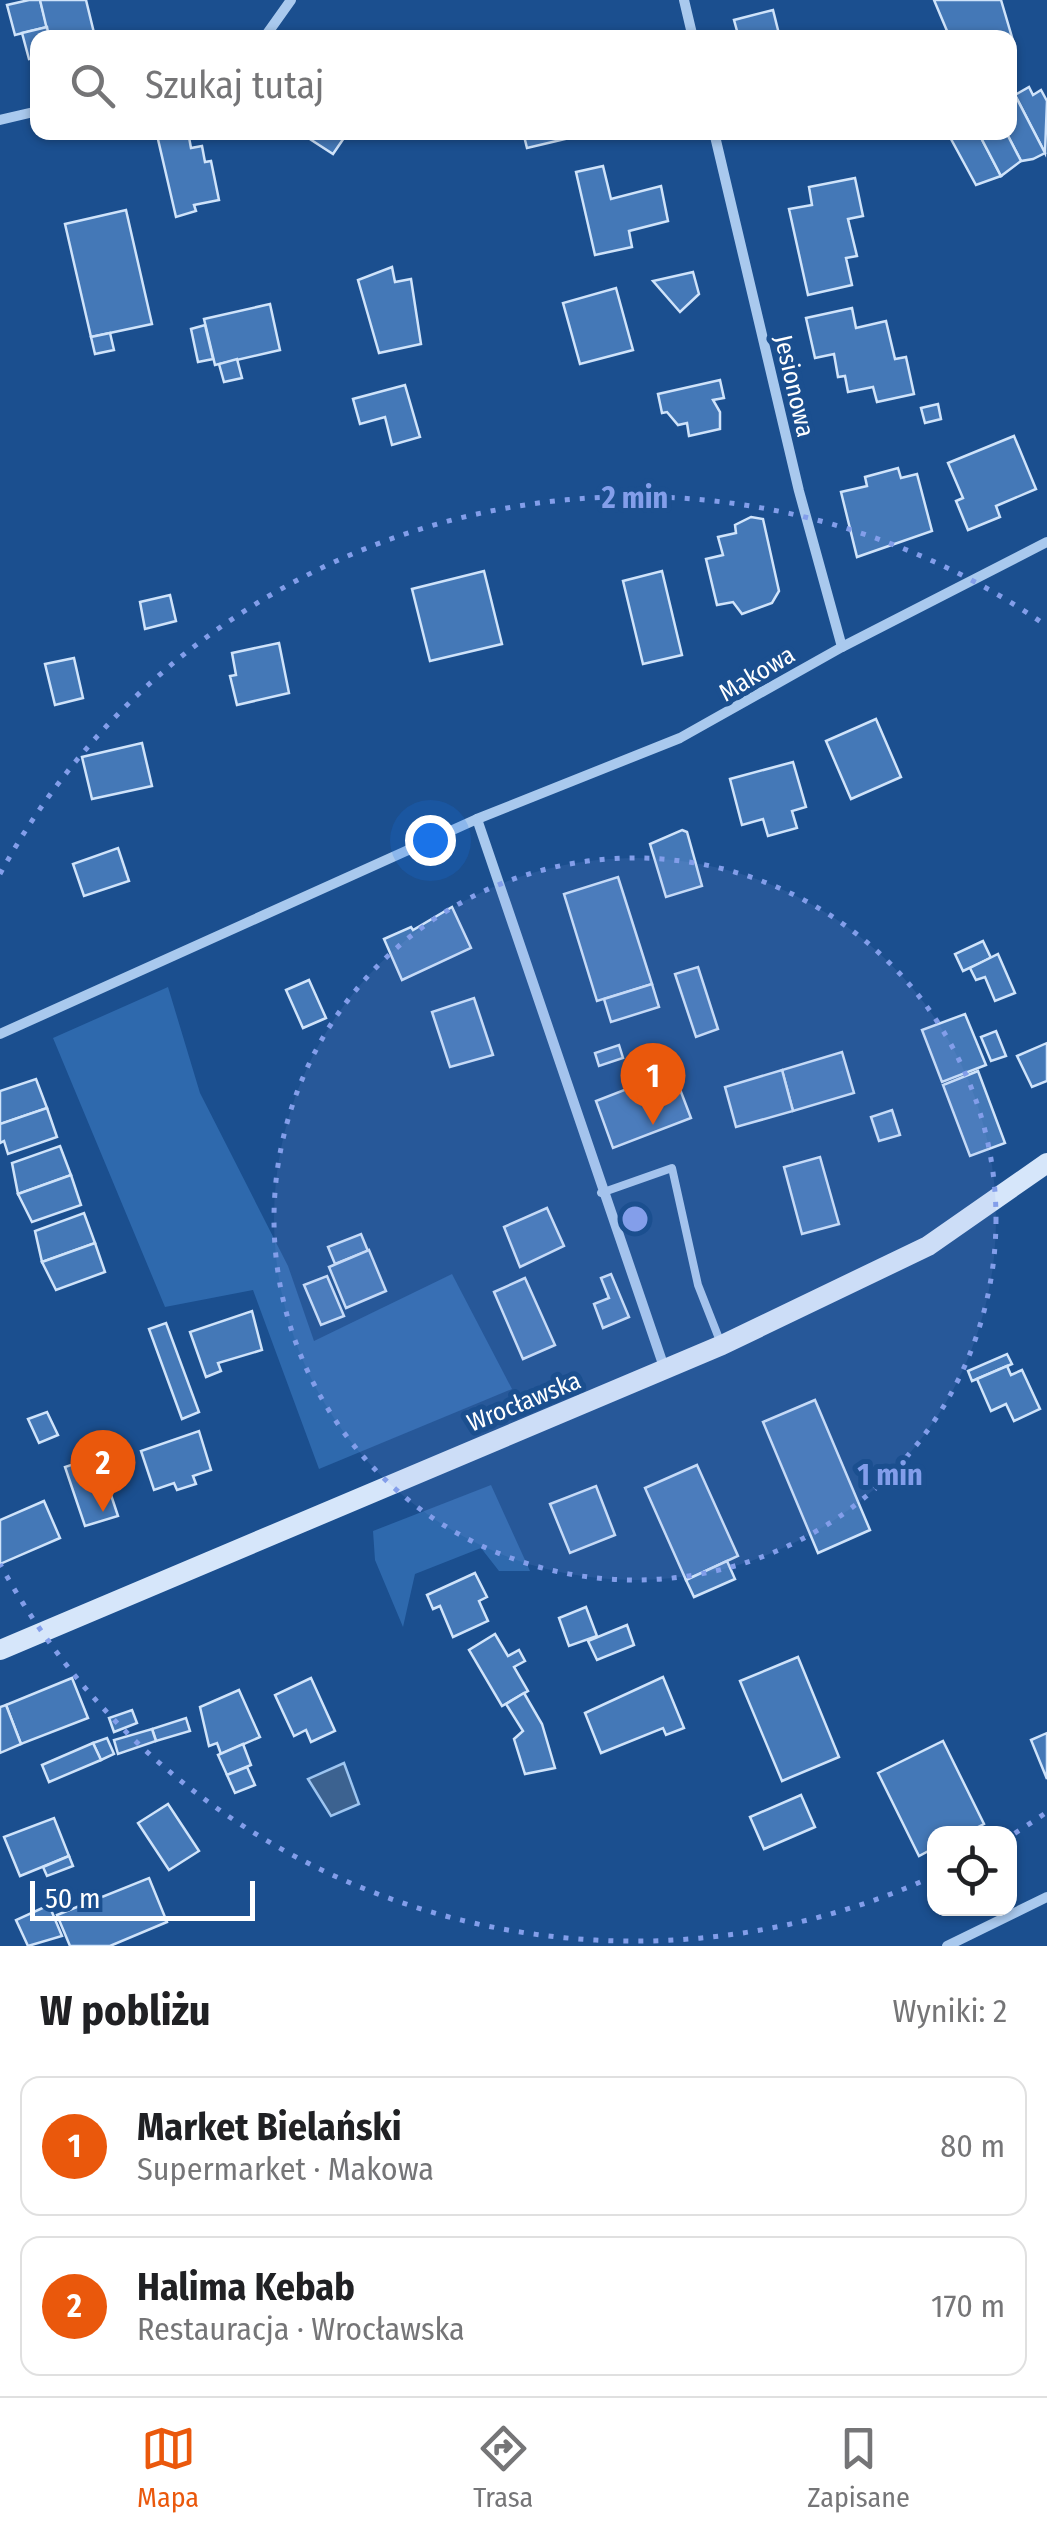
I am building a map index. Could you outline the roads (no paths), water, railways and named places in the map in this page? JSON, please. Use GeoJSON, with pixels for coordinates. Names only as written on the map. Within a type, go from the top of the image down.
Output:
{"type":"FeatureCollection","features":[{"type":"Feature","properties":{"kind":"main road","name":"Wrocławska"},"geometry":{"type":"LineString","coordinates":[[0,1650],[722,1345],[928,1246],[1047,1163]]}},
{"type":"Feature","properties":{"kind":"street"},"geometry":{"type":"LineString","coordinates":[[269,30],[290,0]]}},
{"type":"Feature","properties":{"kind":"street"},"geometry":{"type":"LineString","coordinates":[[684,0],[691,30]]}},
{"type":"Feature","properties":{"kind":"street"},"geometry":{"type":"LineString","coordinates":[[0,120],[30,113]]}},
{"type":"Feature","properties":{"kind":"street","name":"Jesionowa"},"geometry":{"type":"LineString","coordinates":[[716,140],[799,490],[842,647]]}},
{"type":"Feature","properties":{"kind":"street","name":"Makowa"},"geometry":{"type":"LineString","coordinates":[[0,1034],[477,819],[680,738],[842,647],[1047,542]]}},
{"type":"Feature","properties":{"kind":"street"},"geometry":{"type":"LineString","coordinates":[[477,819],[665,1370]]}},
{"type":"Feature","properties":{"kind":"street"},"geometry":{"type":"LineString","coordinates":[[947,1946],[1047,1897]]}},
{"type":"Feature","properties":{"kind":"lane"},"geometry":{"type":"LineString","coordinates":[[602,1193],[672,1168],[698,1286],[722,1345]]}},
{"type":"Feature","properties":{"kind":"place","name":"Market Bielański"},"geometry":{"type":"Point","coordinates":[653,1125]}},
{"type":"Feature","properties":{"kind":"place","name":"Halima Kebab"},"geometry":{"type":"Point","coordinates":[103,1512]}}]}
